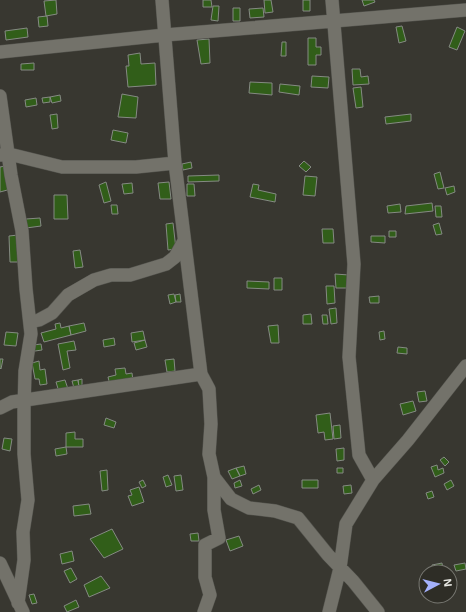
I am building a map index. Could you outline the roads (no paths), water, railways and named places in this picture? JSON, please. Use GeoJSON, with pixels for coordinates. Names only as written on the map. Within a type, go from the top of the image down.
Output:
{"type":"FeatureCollection","features":[{"type":"Feature","properties":{"kind":"street"},"geometry":{"type":"LineString","coordinates":[[162,0],[175,163],[184,241],[201,374],[210,390],[211,424],[209,454],[214,477],[214,510],[219,538],[204,545],[205,577],[210,595],[204,612]]}},
{"type":"Feature","properties":{"kind":"street"},"geometry":{"type":"LineString","coordinates":[[332,0],[354,264],[349,358],[359,455],[372,480]]}},
{"type":"Feature","properties":{"kind":"street"},"geometry":{"type":"LineString","coordinates":[[0,52],[165,35],[466,10]]}},
{"type":"Feature","properties":{"kind":"street"},"geometry":{"type":"LineString","coordinates":[[0,96],[4,154],[11,175],[22,231],[30,322],[30,334],[25,370],[24,401],[24,454],[28,500],[23,532],[24,560],[21,607]]}},
{"type":"Feature","properties":{"kind":"street"},"geometry":{"type":"LineString","coordinates":[[4,154],[62,167],[136,167],[175,163]]}},
{"type":"Feature","properties":{"kind":"street"},"geometry":{"type":"LineString","coordinates":[[30,322],[39,320],[52,313],[68,295],[94,280],[111,275],[130,275],[166,264],[175,256],[184,241]]}},
{"type":"Feature","properties":{"kind":"street"},"geometry":{"type":"LineString","coordinates":[[329,612],[340,568],[346,524],[372,480],[408,440],[466,366]]}},
{"type":"Feature","properties":{"kind":"street"},"geometry":{"type":"LineString","coordinates":[[0,408],[12,402],[201,374]]}},
{"type":"Feature","properties":{"kind":"street"},"geometry":{"type":"LineString","coordinates":[[214,477],[231,499],[249,508],[275,511],[298,518],[378,612]]}},
{"type":"Feature","properties":{"kind":"street"},"geometry":{"type":"LineString","coordinates":[[0,563],[21,607]]}}]}
